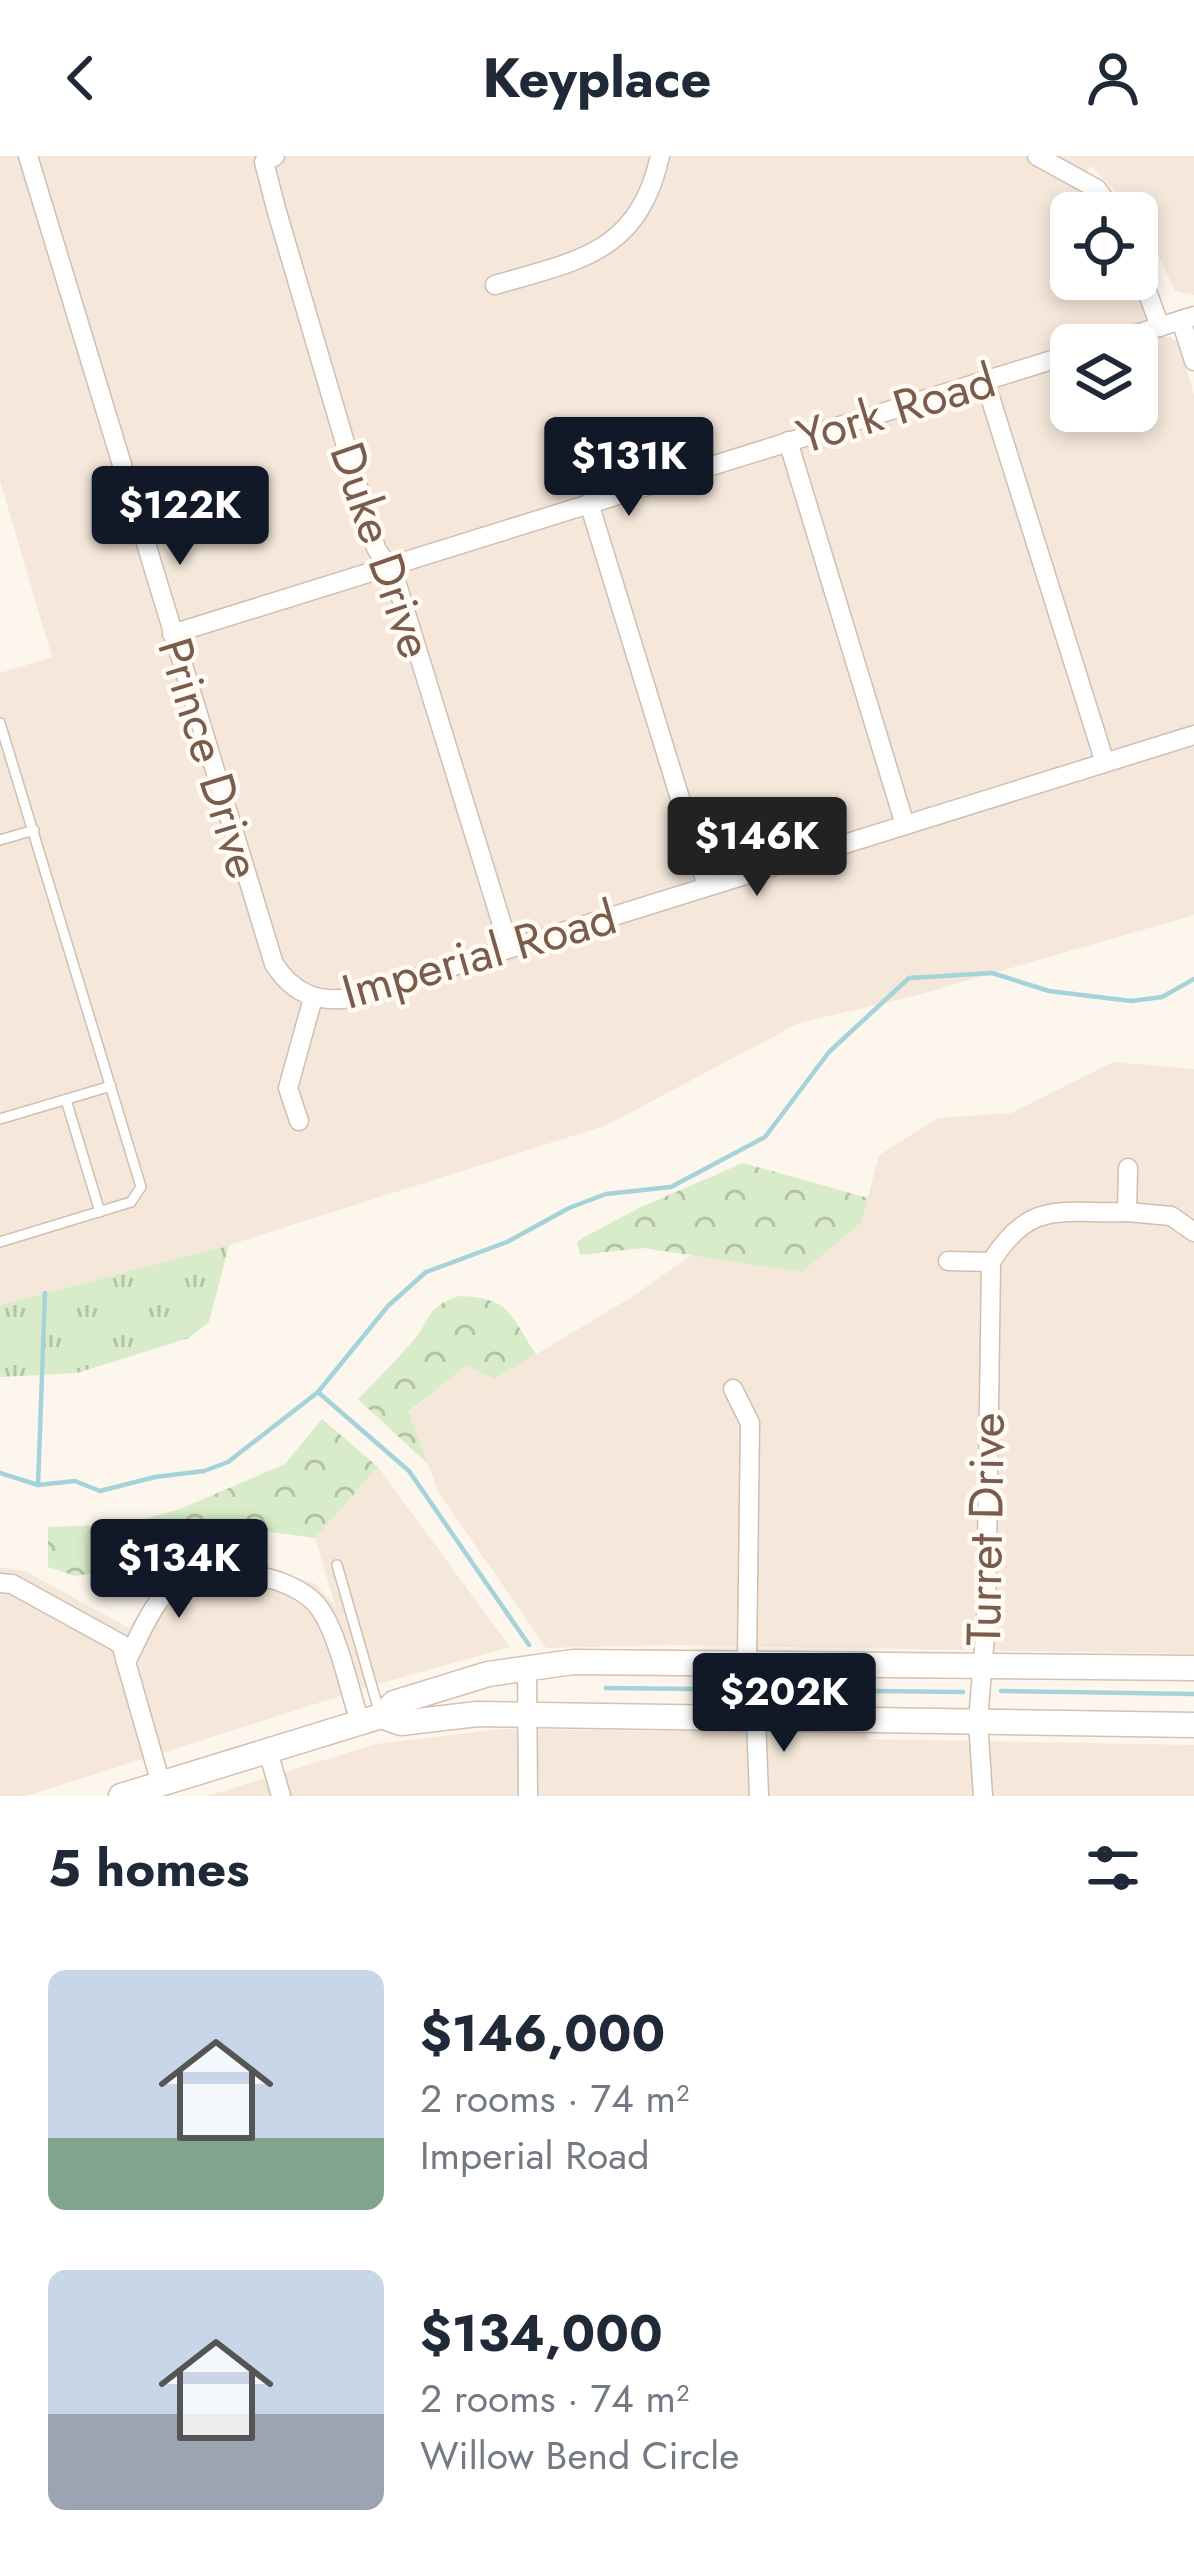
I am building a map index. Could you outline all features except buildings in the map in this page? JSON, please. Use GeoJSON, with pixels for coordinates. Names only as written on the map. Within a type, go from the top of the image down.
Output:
{"type":"FeatureCollection","features":[{"type":"Feature","properties":{"kind":"main road"},"geometry":{"type":"LineString","coordinates":[[121,1796],[370,1719],[394,1703],[527,1666],[747,1661],[1194,1668]]}},
{"type":"Feature","properties":{"kind":"main road"},"geometry":{"type":"LineString","coordinates":[[370,1719],[401,1723],[477,1714],[1194,1725]]}},
{"type":"Feature","properties":{"kind":"street","name":"Prince Drive"},"geometry":{"type":"LineString","coordinates":[[28,156],[274,964],[295,988],[313,998]]}},
{"type":"Feature","properties":{"kind":"street","name":"Duke Drive"},"geometry":{"type":"LineString","coordinates":[[274,156],[264,162],[277,212],[376,548],[395,578],[508,947]]}},
{"type":"Feature","properties":{"kind":"street"},"geometry":{"type":"LineString","coordinates":[[495,285],[600,250],[620,237],[645,203],[661,156]]}},
{"type":"Feature","properties":{"kind":"street"},"geometry":{"type":"LineString","coordinates":[[1037,156],[1099,192]]}},
{"type":"Feature","properties":{"kind":"street"},"geometry":{"type":"LineString","coordinates":[[1150,300],[1160,327],[1188,318],[1194,361]]}},
{"type":"Feature","properties":{"kind":"street","name":"York Road"},"geometry":{"type":"LineString","coordinates":[[172,634],[1050,361]]}},
{"type":"Feature","properties":{"kind":"street"},"geometry":{"type":"LineString","coordinates":[[985,381],[1105,763]]}},
{"type":"Feature","properties":{"kind":"street"},"geometry":{"type":"LineString","coordinates":[[788,441],[905,825]]}},
{"type":"Feature","properties":{"kind":"street"},"geometry":{"type":"LineString","coordinates":[[589,503],[707,886]]}},
{"type":"Feature","properties":{"kind":"street","name":"Imperial Road"},"geometry":{"type":"LineString","coordinates":[[313,998],[351,998],[1194,735]]}},
{"type":"Feature","properties":{"kind":"street"},"geometry":{"type":"LineString","coordinates":[[299,1121],[288,1088],[313,998]]}},
{"type":"Feature","properties":{"kind":"street"},"geometry":{"type":"LineString","coordinates":[[1127,1212],[1128,1168]]}},
{"type":"Feature","properties":{"kind":"street"},"geometry":{"type":"LineString","coordinates":[[948,1261],[991,1262],[1008,1235],[1026,1219],[1127,1212],[1171,1216],[1194,1232]]}},
{"type":"Feature","properties":{"kind":"street","name":"Turret Drive"},"geometry":{"type":"LineString","coordinates":[[983,1796],[978,1721],[991,1262]]}},
{"type":"Feature","properties":{"kind":"street"},"geometry":{"type":"LineString","coordinates":[[733,1389],[750,1423],[747,1661]]}},
{"type":"Feature","properties":{"kind":"street"},"geometry":{"type":"LineString","coordinates":[[126,1662],[172,1587],[187,1578],[226,1570],[261,1577],[310,1596],[323,1613],[370,1719]]}},
{"type":"Feature","properties":{"kind":"street"},"geometry":{"type":"LineString","coordinates":[[0,1583],[12,1584],[121,1644],[160,1784]]}},
{"type":"Feature","properties":{"kind":"street"},"geometry":{"type":"LineString","coordinates":[[527,1666],[527,1796]]}},
{"type":"Feature","properties":{"kind":"street"},"geometry":{"type":"LineString","coordinates":[[756,1718],[759,1796]]}},
{"type":"Feature","properties":{"kind":"street"},"geometry":{"type":"LineString","coordinates":[[268,1751],[281,1796]]}},
{"type":"Feature","properties":{"kind":"lane"},"geometry":{"type":"LineString","coordinates":[[0,723],[141,1190],[131,1202],[0,1242]]}},
{"type":"Feature","properties":{"kind":"lane"},"geometry":{"type":"LineString","coordinates":[[0,840],[34,830]]}},
{"type":"Feature","properties":{"kind":"lane"},"geometry":{"type":"LineString","coordinates":[[0,1119],[111,1086]]}},
{"type":"Feature","properties":{"kind":"lane"},"geometry":{"type":"LineString","coordinates":[[66,1100],[100,1212]]}},
{"type":"Feature","properties":{"kind":"lane"},"geometry":{"type":"LineString","coordinates":[[337,1565],[370,1719]]}},
{"type":"Feature","properties":{"kind":"shaded area"},"geometry":{"type":"Polygon","coordinates":[[[0,156],[1194,156],[1194,295],[1175,291],[1158,254],[1158,192],[1116,192],[1091,166],[1078,184],[1085,192],[1050,192],[1050,300],[1141,300],[1150,324],[1050,324],[1050,432],[1158,432],[1158,337],[1178,342],[1194,394],[1194,915],[918,995],[799,1023],[607,1125],[229,1245],[0,1305],[0,673],[52,657],[0,481],[0,156]]]}},
{"type":"Feature","properties":{"kind":"shaded area"},"geometry":{"type":"Polygon","coordinates":[[[1113,1062],[1194,1069],[1194,1654],[679,1645],[546,1648],[439,1493],[408,1413],[466,1366],[495,1379],[635,1295],[694,1253],[802,1272],[861,1223],[879,1155],[938,1118],[1011,1113],[1113,1062]]]}},
{"type":"Feature","properties":{"kind":"shaded area"},"geometry":{"type":"Polygon","coordinates":[[[378,1467],[510,1647],[26,1796],[0,1796],[0,1567],[25,1571],[129,1628],[164,1575],[232,1559],[314,1583],[335,1605],[315,1538],[378,1467]]]}},
{"type":"Feature","properties":{"kind":"shaded area"},"geometry":{"type":"Polygon","coordinates":[[[501,1729],[866,1733],[867,1739],[1194,1745],[1194,1796],[207,1796],[376,1744],[501,1729]]]}},
{"type":"Feature","properties":{"kind":"green space"},"geometry":{"type":"Polygon","coordinates":[[[743,1163],[868,1198],[861,1223],[802,1272],[643,1248],[580,1255],[577,1242],[584,1237],[743,1163]]]}},
{"type":"Feature","properties":{"kind":"green space"},"geometry":{"type":"Polygon","coordinates":[[[229,1245],[209,1322],[189,1338],[77,1373],[0,1377],[0,1305],[229,1245]]]}},
{"type":"Feature","properties":{"kind":"green space"},"geometry":{"type":"Polygon","coordinates":[[[459,1296],[489,1300],[507,1311],[536,1354],[495,1379],[466,1366],[408,1412],[428,1464],[358,1399],[412,1342],[434,1310],[459,1296]]]}},
{"type":"Feature","properties":{"kind":"green space"},"geometry":{"type":"Polygon","coordinates":[[[322,1419],[378,1467],[315,1538],[256,1530],[134,1567],[75,1576],[48,1567],[48,1527],[127,1524],[180,1509],[285,1464],[322,1419]]]}},
{"type":"Feature","properties":{"kind":"waterway"},"geometry":{"type":"LineString","coordinates":[[0,1473],[38,1485],[75,1481],[100,1491],[228,1462],[318,1392],[388,1306],[426,1272],[507,1242],[606,1194],[671,1187],[765,1137],[829,1052],[909,978],[992,973],[1049,991],[1131,1001],[1162,997],[1194,979]]}},
{"type":"Feature","properties":{"kind":"waterway"},"geometry":{"type":"LineString","coordinates":[[38,1485],[45,1293]]}},
{"type":"Feature","properties":{"kind":"waterway"},"geometry":{"type":"LineString","coordinates":[[319,1393],[409,1471],[529,1645]]}},
{"type":"Feature","properties":{"kind":"waterway"},"geometry":{"type":"LineString","coordinates":[[606,1688],[963,1692]]}},
{"type":"Feature","properties":{"kind":"waterway"},"geometry":{"type":"LineString","coordinates":[[1001,1691],[1194,1694]]}}]}
